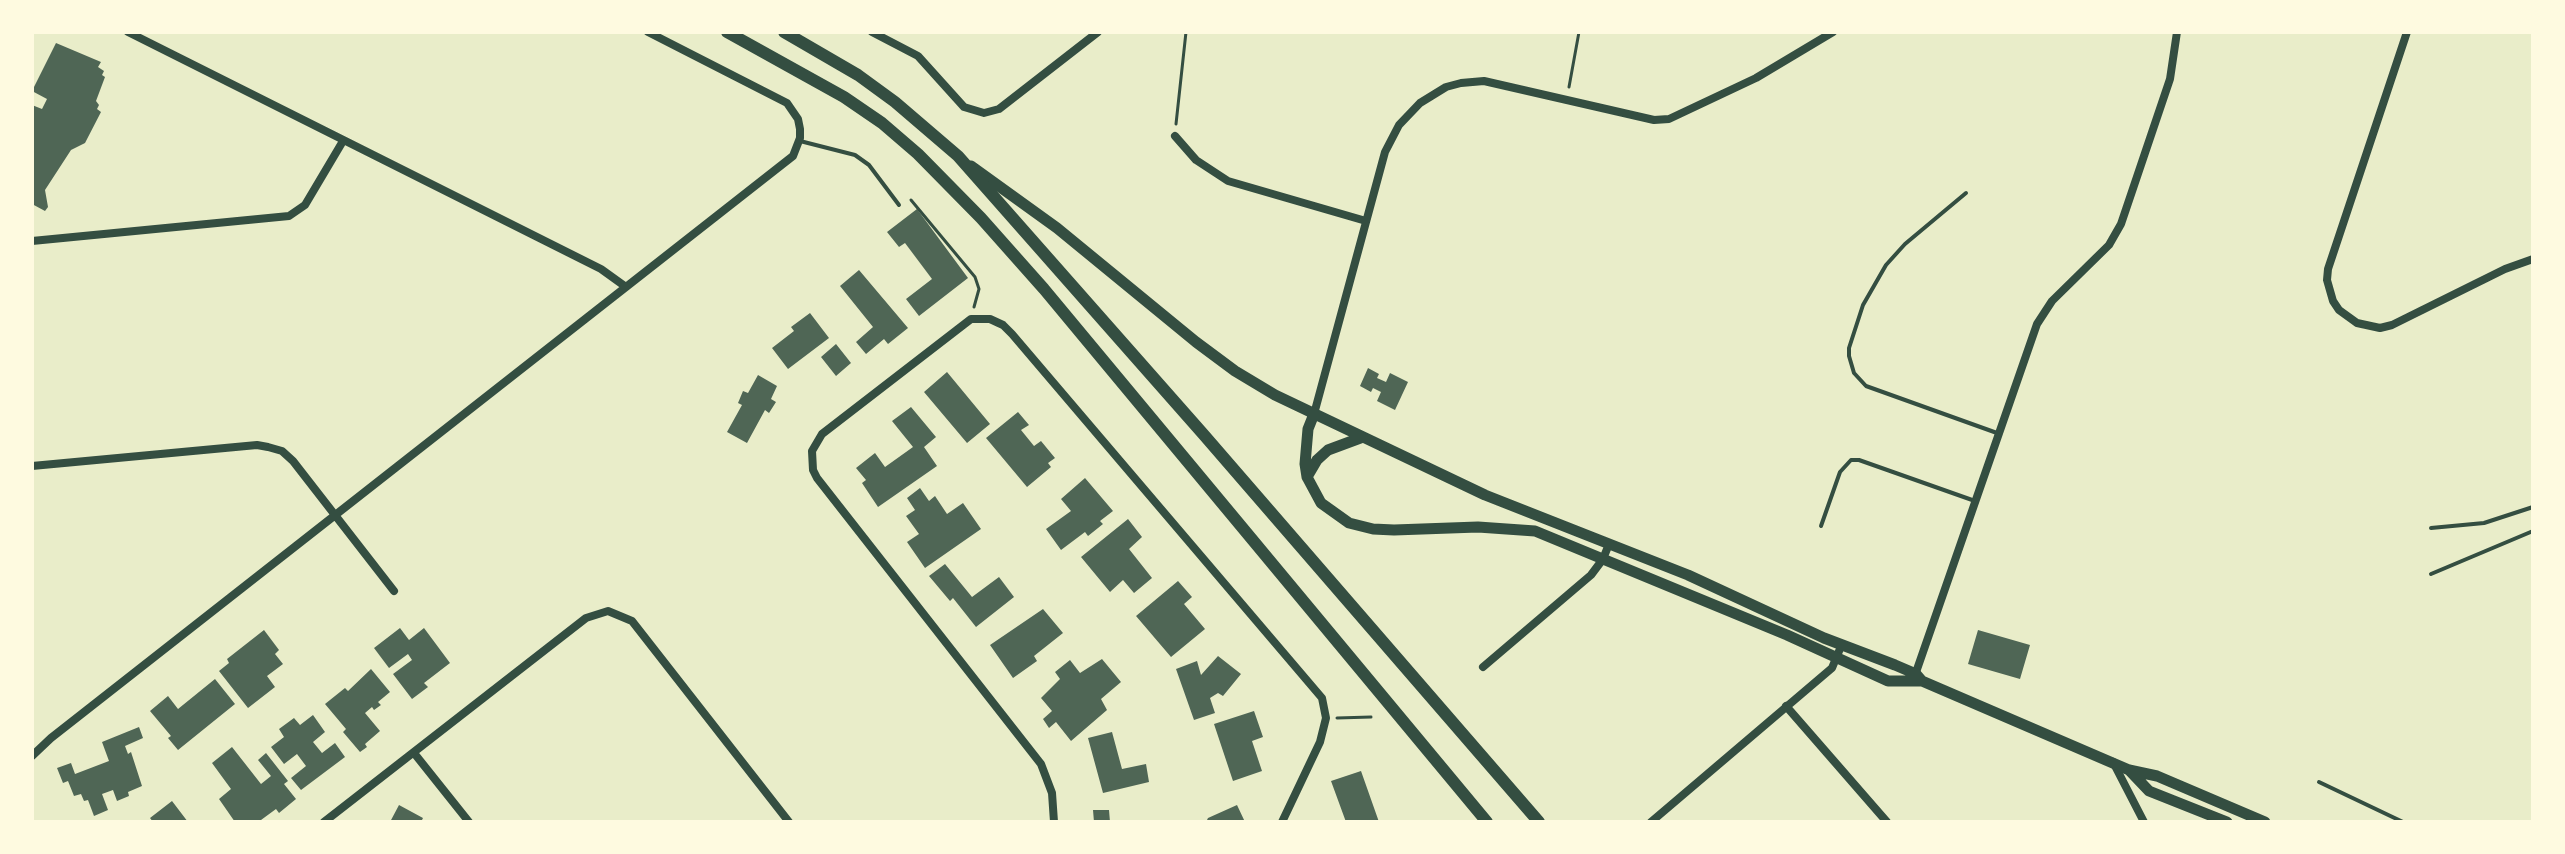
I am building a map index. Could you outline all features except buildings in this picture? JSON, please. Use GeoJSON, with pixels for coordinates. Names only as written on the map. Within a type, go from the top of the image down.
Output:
{"type":"FeatureCollection","features":[{"type":"Feature","properties":{"kind":"main road"},"geometry":{"type":"LineString","coordinates":[[727,32],[844,97],[882,123],[918,154],[981,218],[1044,289],[1487,822]]}},
{"type":"Feature","properties":{"kind":"main road"},"geometry":{"type":"LineString","coordinates":[[784,32],[858,75],[958,156],[1539,822]]}},
{"type":"Feature","properties":{"kind":"street"},"geometry":{"type":"LineString","coordinates":[[128,32],[601,269],[626,287]]}},
{"type":"Feature","properties":{"kind":"street"},"geometry":{"type":"LineString","coordinates":[[32,756],[793,156],[800,140],[798,119],[787,103],[648,32]]}},
{"type":"Feature","properties":{"kind":"street"},"geometry":{"type":"LineString","coordinates":[[872,32],[918,56],[964,107],[989,113],[999,109],[1098,32]]}},
{"type":"Feature","properties":{"kind":"street"},"geometry":{"type":"LineString","coordinates":[[1916,679],[2042,315],[2052,301],[2104,252],[2121,224],[2170,79],[2177,32]]}},
{"type":"Feature","properties":{"kind":"street"},"geometry":{"type":"LineString","coordinates":[[2407,32],[2328,269],[2327,280],[2333,301],[2339,310],[2357,323],[2380,328],[2533,259]]}},
{"type":"Feature","properties":{"kind":"street"},"geometry":{"type":"LineString","coordinates":[[1828,33],[1756,78],[1669,119],[1654,120],[1484,81],[1461,83],[1433,94],[1409,113],[1392,138],[1381,167],[1308,429],[1305,464],[1315,495],[1329,510],[1349,523],[1394,530],[1516,528],[1559,539],[1888,681],[1916,679]]}},
{"type":"Feature","properties":{"kind":"street"},"geometry":{"type":"LineString","coordinates":[[1175,136],[1196,160],[1228,181],[1366,221]]}},
{"type":"Feature","properties":{"kind":"street"},"geometry":{"type":"LineString","coordinates":[[32,241],[289,216],[305,205],[343,141]]}},
{"type":"Feature","properties":{"kind":"street"},"geometry":{"type":"LineString","coordinates":[[958,156],[1057,228],[1235,371],[1275,395],[1485,495],[1688,575],[1916,679],[2129,770],[2157,776],[2265,822]]}},
{"type":"Feature","properties":{"kind":"street"},"geometry":{"type":"LineString","coordinates":[[1054,822],[1052,793],[1041,764],[813,470],[812,451],[822,434],[971,319],[990,319],[1012,334],[1317,690],[1325,707],[1326,718],[1320,742],[1282,822]]}},
{"type":"Feature","properties":{"kind":"street"},"geometry":{"type":"LineString","coordinates":[[1307,477],[1317,460],[1328,450],[1363,437]]}},
{"type":"Feature","properties":{"kind":"street"},"geometry":{"type":"LineString","coordinates":[[32,466],[257,445],[282,451],[394,591]]}},
{"type":"Feature","properties":{"kind":"street"},"geometry":{"type":"LineString","coordinates":[[1483,667],[1591,575],[1609,544]]}},
{"type":"Feature","properties":{"kind":"street"},"geometry":{"type":"LineString","coordinates":[[324,822],[586,618],[608,611],[632,621],[789,822]]}},
{"type":"Feature","properties":{"kind":"street"},"geometry":{"type":"LineString","coordinates":[[1651,822],[1832,668],[1842,644]]}},
{"type":"Feature","properties":{"kind":"street"},"geometry":{"type":"LineString","coordinates":[[1786,706],[1887,822]]}},
{"type":"Feature","properties":{"kind":"street"},"geometry":{"type":"LineString","coordinates":[[414,753],[469,822]]}},
{"type":"Feature","properties":{"kind":"street"},"geometry":{"type":"LineString","coordinates":[[2113,762],[2144,822]]}},
{"type":"Feature","properties":{"kind":"street"},"geometry":{"type":"LineString","coordinates":[[2129,770],[2149,791],[2227,822]]}},
{"type":"Feature","properties":{"kind":"lane"},"geometry":{"type":"LineString","coordinates":[[800,140],[855,155],[869,165],[899,205]]}},
{"type":"Feature","properties":{"kind":"lane"},"geometry":{"type":"LineString","coordinates":[[1966,193],[1905,244],[1878,276],[1857,322],[1849,356],[1854,373],[1866,386],[1999,434]]}},
{"type":"Feature","properties":{"kind":"lane"},"geometry":{"type":"LineString","coordinates":[[1821,526],[1840,472],[1851,460],[1859,460],[1976,501]]}},
{"type":"Feature","properties":{"kind":"lane"},"geometry":{"type":"LineString","coordinates":[[2431,528],[2484,523],[2533,507]]}},
{"type":"Feature","properties":{"kind":"lane"},"geometry":{"type":"LineString","coordinates":[[2431,574],[2533,531]]}},
{"type":"Feature","properties":{"kind":"lane"},"geometry":{"type":"LineString","coordinates":[[2319,782],[2403,822]]}},
{"type":"Feature","properties":{"kind":"path"},"geometry":{"type":"LineString","coordinates":[[1175,136],[1186,32]]}},
{"type":"Feature","properties":{"kind":"path"},"geometry":{"type":"LineString","coordinates":[[1567,100],[1579,32]]}},
{"type":"Feature","properties":{"kind":"path"},"geometry":{"type":"LineString","coordinates":[[889,192],[913,202],[975,277],[979,289],[971,319]]}},
{"type":"Feature","properties":{"kind":"path"},"geometry":{"type":"LineString","coordinates":[[1326,718],[1371,717]]}}]}
